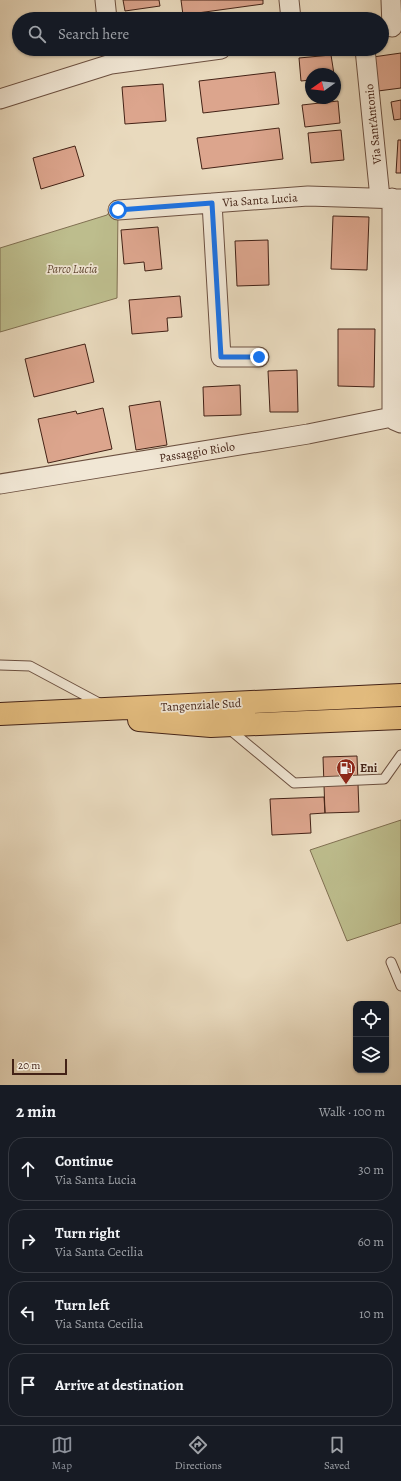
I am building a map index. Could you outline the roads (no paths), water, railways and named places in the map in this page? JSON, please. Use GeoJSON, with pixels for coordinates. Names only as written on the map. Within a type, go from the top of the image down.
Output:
{"type":"FeatureCollection","features":[{"type":"Feature","properties":{"kind":"highway","name":"Tangenziale Sud"},"geometry":{"type":"LineString","coordinates":[[0,714],[111,710],[401,695]]}},
{"type":"Feature","properties":{"kind":"highway"},"geometry":{"type":"LineString","coordinates":[[38,712],[211,726],[401,718]]}},
{"type":"Feature","properties":{"kind":"street"},"geometry":{"type":"LineString","coordinates":[[105,0],[106,12]]}},
{"type":"Feature","properties":{"kind":"street"},"geometry":{"type":"LineString","coordinates":[[289,0],[290,12]]}},
{"type":"Feature","properties":{"kind":"street"},"geometry":{"type":"LineString","coordinates":[[391,0],[392,27]]}},
{"type":"Feature","properties":{"kind":"street"},"geometry":{"type":"LineString","coordinates":[[0,99],[110,56]]}},
{"type":"Feature","properties":{"kind":"street","name":"Via Sant'Antonio"},"geometry":{"type":"LineString","coordinates":[[366,56],[391,198],[397,420]]}},
{"type":"Feature","properties":{"kind":"street","name":"Via Santa Lucia"},"geometry":{"type":"LineString","coordinates":[[118,210],[308,196],[391,198]]}},
{"type":"Feature","properties":{"kind":"street"},"geometry":{"type":"LineString","coordinates":[[212,203],[221,357],[259,357]]}},
{"type":"Feature","properties":{"kind":"street","name":"Passaggio Riolo"},"geometry":{"type":"LineString","coordinates":[[0,482],[397,420]]}},
{"type":"Feature","properties":{"kind":"lane"},"geometry":{"type":"LineString","coordinates":[[0,665],[30,666],[111,710]]}},
{"type":"Feature","properties":{"kind":"lane"},"geometry":{"type":"LineString","coordinates":[[225,726],[294,783],[384,779],[401,755]]}},
{"type":"Feature","properties":{"kind":"lane"},"geometry":{"type":"LineString","coordinates":[[391,962],[401,986]]}},
{"type":"Feature","properties":{"kind":"place","name":"Eni"},"geometry":{"type":"Point","coordinates":[346,785]}},
{"type":"Feature","properties":{"kind":"park label","name":"Parco Lucia"},"geometry":{"type":"Point","coordinates":[72,269]}}]}
